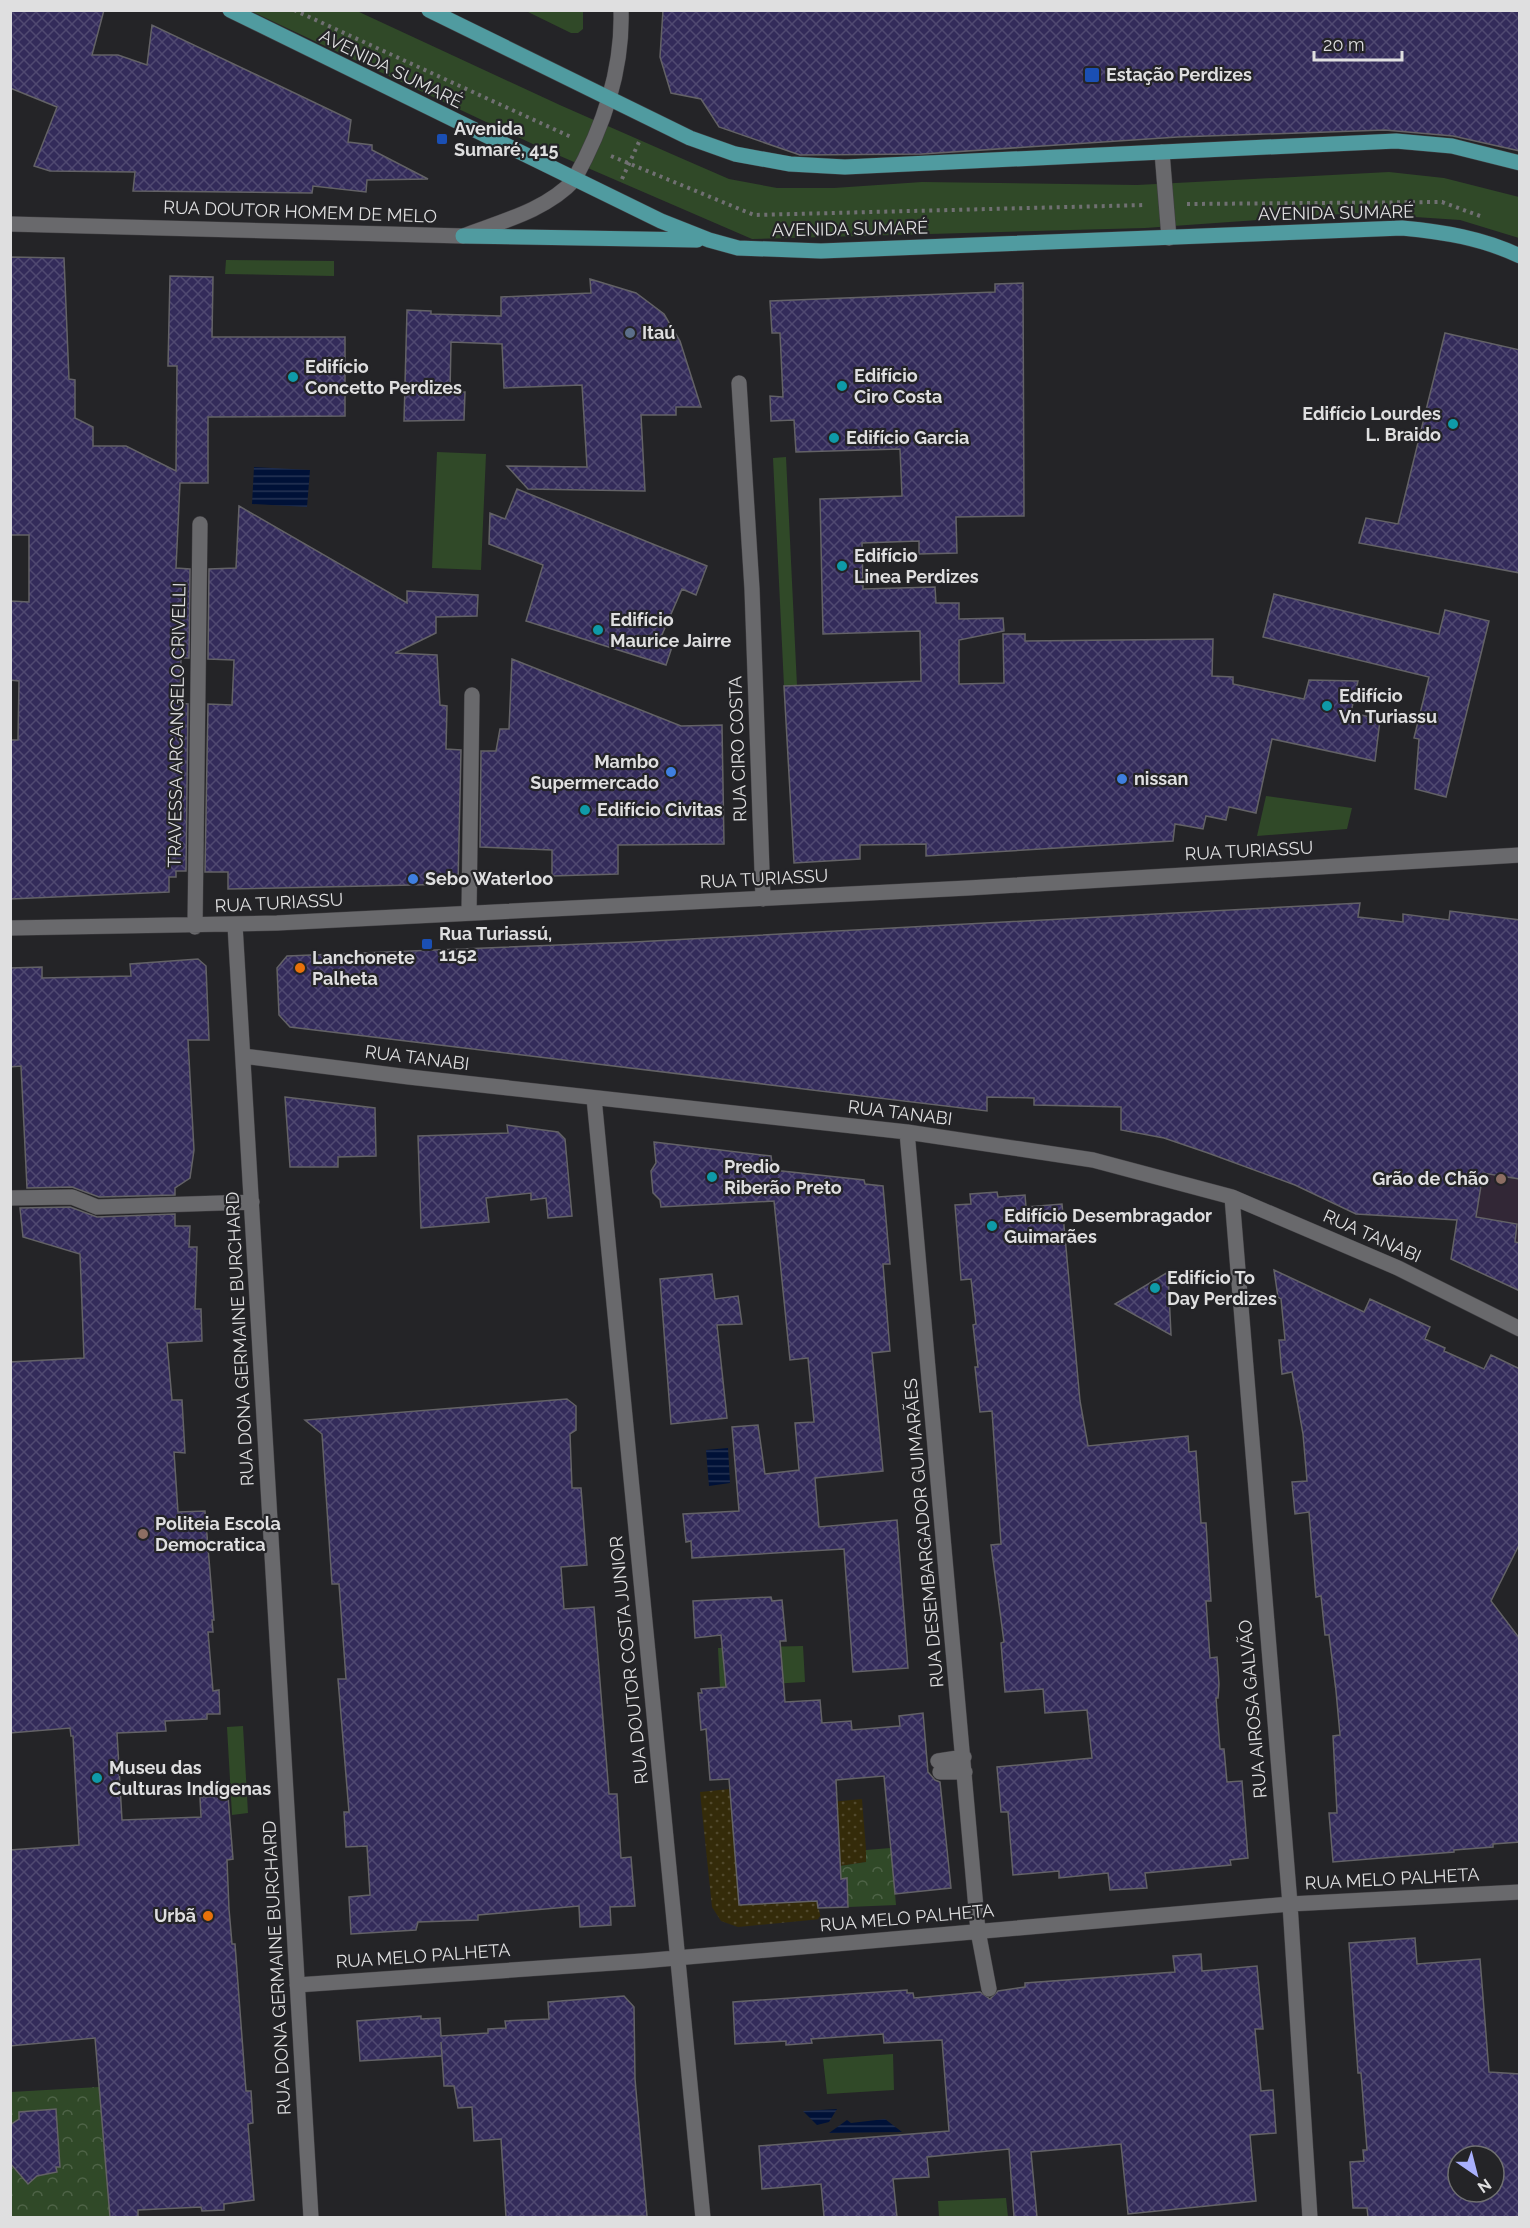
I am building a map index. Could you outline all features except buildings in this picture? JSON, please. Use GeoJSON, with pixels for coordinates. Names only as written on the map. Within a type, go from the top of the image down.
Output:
{"type":"FeatureCollection","features":[{"type":"Feature","properties":{"kind":"main road","name":"AVENIDA SUMARÉ"},"geometry":{"type":"LineString","coordinates":[[230,10],[622,204],[709,240],[738,248],[820,251],[1402,228],[1450,233],[1494,244],[1520,256]]}},
{"type":"Feature","properties":{"kind":"main road"},"geometry":{"type":"LineString","coordinates":[[429,10],[690,138],[735,154],[789,164],[846,167],[934,165],[1396,141],[1452,146],[1520,163]]}},
{"type":"Feature","properties":{"kind":"main road"},"geometry":{"type":"LineString","coordinates":[[464,236],[709,240]]}},
{"type":"Feature","properties":{"kind":"street"},"geometry":{"type":"LineString","coordinates":[[574,180],[609,99],[620,59],[621,10]]}},
{"type":"Feature","properties":{"kind":"street"},"geometry":{"type":"LineString","coordinates":[[1162,152],[1169,238]]}},
{"type":"Feature","properties":{"kind":"street","name":"RUA DOUTOR HOMEM DE MELO"},"geometry":{"type":"LineString","coordinates":[[10,224],[464,236],[530,210],[574,180]]}},
{"type":"Feature","properties":{"kind":"street","name":"RUA CIRO COSTA"},"geometry":{"type":"LineString","coordinates":[[739,383],[752,589],[763,899]]}},
{"type":"Feature","properties":{"kind":"street","name":"TRAVESSA ARCANGELO CRIVELLI"},"geometry":{"type":"LineString","coordinates":[[195,927],[200,524]]}},
{"type":"Feature","properties":{"kind":"street"},"geometry":{"type":"LineString","coordinates":[[469,913],[472,695]]}},
{"type":"Feature","properties":{"kind":"street","name":"RUA TURIASSU"},"geometry":{"type":"LineString","coordinates":[[10,928],[195,927],[763,899],[1520,855]]}},
{"type":"Feature","properties":{"kind":"street","name":"RUA DONA GERMAINE BURCHARD"},"geometry":{"type":"LineString","coordinates":[[235,925],[311,2217]]}},
{"type":"Feature","properties":{"kind":"street","name":"RUA TANABI"},"geometry":{"type":"LineString","coordinates":[[243,1056],[594,1098],[907,1132],[1093,1160],[1232,1197],[1398,1268],[1520,1329]]}},
{"type":"Feature","properties":{"kind":"street","name":"RUA DOUTOR COSTA JUNIOR"},"geometry":{"type":"LineString","coordinates":[[594,1098],[703,2217]]}},
{"type":"Feature","properties":{"kind":"street","name":"RUA DESEMBARGADOR GUIMARÃES"},"geometry":{"type":"LineString","coordinates":[[907,1132],[978,1931],[989,1989]]}},
{"type":"Feature","properties":{"kind":"street"},"geometry":{"type":"LineString","coordinates":[[10,1198],[72,1197],[97,1207],[252,1202]]}},
{"type":"Feature","properties":{"kind":"street","name":"RUA AIROSA GALVÃO"},"geometry":{"type":"LineString","coordinates":[[1232,1197],[1290,1904],[1310,2217]]}},
{"type":"Feature","properties":{"kind":"street"},"geometry":{"type":"LineString","coordinates":[[939,1767],[965,1765]]}},
{"type":"Feature","properties":{"kind":"street","name":"RUA MELO PALHETA"},"geometry":{"type":"LineString","coordinates":[[297,1985],[678,1958],[1290,1904],[1520,1892]]}},
{"type":"Feature","properties":{"kind":"path"},"geometry":{"type":"LineString","coordinates":[[621,182],[639,142]]}},
{"type":"Feature","properties":{"kind":"shaded area","name":"Grão de Chão"},"geometry":{"type":"Polygon","coordinates":[[[1497,1086],[1519,1090],[1519,1291],[1468,1267],[1497,1086]]]}},
{"type":"Feature","properties":{"kind":"green space"},"geometry":{"type":"Polygon","coordinates":[[[251,11],[357,11],[562,106],[729,179],[777,188],[834,188],[922,182],[1137,185],[1389,172],[1444,178],[1519,197],[1519,238],[1460,220],[1355,213],[1145,228],[752,239],[537,146],[251,11]]]}},
{"type":"Feature","properties":{"kind":"green space"},"geometry":{"type":"Polygon","coordinates":[[[526,11],[583,11],[583,29],[578,33],[571,33],[526,11]]]}},
{"type":"Feature","properties":{"kind":"green space"},"geometry":{"type":"Polygon","coordinates":[[[226,260],[334,261],[334,276],[225,274],[226,260]]]}},
{"type":"Feature","properties":{"kind":"green space"},"geometry":{"type":"Polygon","coordinates":[[[437,452],[486,454],[481,570],[432,568],[437,452]]]}},
{"type":"Feature","properties":{"kind":"green space"},"geometry":{"type":"Polygon","coordinates":[[[786,457],[797,686],[784,686],[773,458],[786,457]]]}},
{"type":"Feature","properties":{"kind":"green space"},"geometry":{"type":"Polygon","coordinates":[[[1266,796],[1352,808],[1347,829],[1257,836],[1266,796]]]}},
{"type":"Feature","properties":{"kind":"green space"},"geometry":{"type":"Polygon","coordinates":[[[803,1646],[805,1682],[720,1687],[718,1648],[803,1646]]]}},
{"type":"Feature","properties":{"kind":"green space"},"geometry":{"type":"Polygon","coordinates":[[[243,1726],[248,1813],[232,1815],[227,1727],[243,1726]]]}},
{"type":"Feature","properties":{"kind":"green space"},"geometry":{"type":"Polygon","coordinates":[[[891,1848],[896,1905],[848,1907],[847,1878],[841,1879],[840,1866],[866,1862],[866,1850],[891,1848]]]}},
{"type":"Feature","properties":{"kind":"green space"},"geometry":{"type":"Polygon","coordinates":[[[893,2054],[894,2090],[827,2094],[823,2059],[893,2054]]]}},
{"type":"Feature","properties":{"kind":"green space"},"geometry":{"type":"Polygon","coordinates":[[[99,2087],[110,2217],[11,2218],[11,2092],[99,2087]]]}},
{"type":"Feature","properties":{"kind":"green space"},"geometry":{"type":"Polygon","coordinates":[[[1006,2198],[1008,2217],[939,2217],[938,2201],[1006,2198]]]}},
{"type":"Feature","properties":{"kind":"sand"},"geometry":{"type":"Polygon","coordinates":[[[730,1789],[739,1905],[817,1901],[821,1919],[738,1927],[721,1921],[712,1907],[700,1792],[730,1789]]]}},
{"type":"Feature","properties":{"kind":"sand"},"geometry":{"type":"Polygon","coordinates":[[[862,1799],[867,1862],[840,1866],[831,1802],[862,1799]]]}},
{"type":"Feature","properties":{"kind":"water"},"geometry":{"type":"Polygon","coordinates":[[[254,467],[310,470],[307,507],[252,504],[254,467]]]}},
{"type":"Feature","properties":{"kind":"water"},"geometry":{"type":"Polygon","coordinates":[[[728,1448],[730,1483],[709,1486],[706,1450],[728,1448]]]}},
{"type":"Feature","properties":{"kind":"water"},"geometry":{"type":"Polygon","coordinates":[[[837,2109],[829,2122],[817,2125],[803,2111],[837,2109]]]}},
{"type":"Feature","properties":{"kind":"water"},"geometry":{"type":"Polygon","coordinates":[[[885,2119],[902,2132],[829,2133],[847,2120],[851,2123],[885,2119]]]}},
{"type":"Feature","properties":{"kind":"place","name":"Estação Perdizes"},"geometry":{"type":"Point","coordinates":[1092,75]}},
{"type":"Feature","properties":{"kind":"place","name":"Avenida Sumaré, 415"},"geometry":{"type":"Point","coordinates":[442,139]}},
{"type":"Feature","properties":{"kind":"place","name":"Itaú"},"geometry":{"type":"Point","coordinates":[630,333]}},
{"type":"Feature","properties":{"kind":"place","name":"Edifício Concetto Perdizes"},"geometry":{"type":"Point","coordinates":[293,377]}},
{"type":"Feature","properties":{"kind":"place","name":"Edifício Ciro Costa"},"geometry":{"type":"Point","coordinates":[842,386]}},
{"type":"Feature","properties":{"kind":"place","name":"Edifício Lourdes L. Braido"},"geometry":{"type":"Point","coordinates":[1453,424]}},
{"type":"Feature","properties":{"kind":"place","name":"Edifício Garcia"},"geometry":{"type":"Point","coordinates":[834,438]}},
{"type":"Feature","properties":{"kind":"place","name":"Edifício Linea Perdizes"},"geometry":{"type":"Point","coordinates":[842,566]}},
{"type":"Feature","properties":{"kind":"place","name":"Edifício Maurice Jairre"},"geometry":{"type":"Point","coordinates":[598,630]}},
{"type":"Feature","properties":{"kind":"place","name":"Edifício Vn Turiassu"},"geometry":{"type":"Point","coordinates":[1327,706]}},
{"type":"Feature","properties":{"kind":"place","name":"Mambo Supermercado"},"geometry":{"type":"Point","coordinates":[671,772]}},
{"type":"Feature","properties":{"kind":"place","name":"nissan"},"geometry":{"type":"Point","coordinates":[1122,779]}},
{"type":"Feature","properties":{"kind":"place","name":"Edifício Civitas"},"geometry":{"type":"Point","coordinates":[585,810]}},
{"type":"Feature","properties":{"kind":"place","name":"Sebo Waterloo"},"geometry":{"type":"Point","coordinates":[413,879]}},
{"type":"Feature","properties":{"kind":"place","name":"Rua Turiassú, 1152"},"geometry":{"type":"Point","coordinates":[427,944]}},
{"type":"Feature","properties":{"kind":"place","name":"Lanchonete Palheta"},"geometry":{"type":"Point","coordinates":[300,968]}},
{"type":"Feature","properties":{"kind":"place","name":"Predio Riberão Preto"},"geometry":{"type":"Point","coordinates":[712,1177]}},
{"type":"Feature","properties":{"kind":"place","name":"Grão de Chão"},"geometry":{"type":"Point","coordinates":[1501,1179]}},
{"type":"Feature","properties":{"kind":"place","name":"Edifício Desembragador Guimarães"},"geometry":{"type":"Point","coordinates":[992,1226]}},
{"type":"Feature","properties":{"kind":"place","name":"Edifício To Day Perdizes"},"geometry":{"type":"Point","coordinates":[1155,1288]}},
{"type":"Feature","properties":{"kind":"place","name":"Politeia Escola Democratica"},"geometry":{"type":"Point","coordinates":[143,1534]}},
{"type":"Feature","properties":{"kind":"place","name":"Museu das Culturas Indígenas"},"geometry":{"type":"Point","coordinates":[97,1778]}},
{"type":"Feature","properties":{"kind":"place","name":"Urbã"},"geometry":{"type":"Point","coordinates":[208,1916]}}]}
